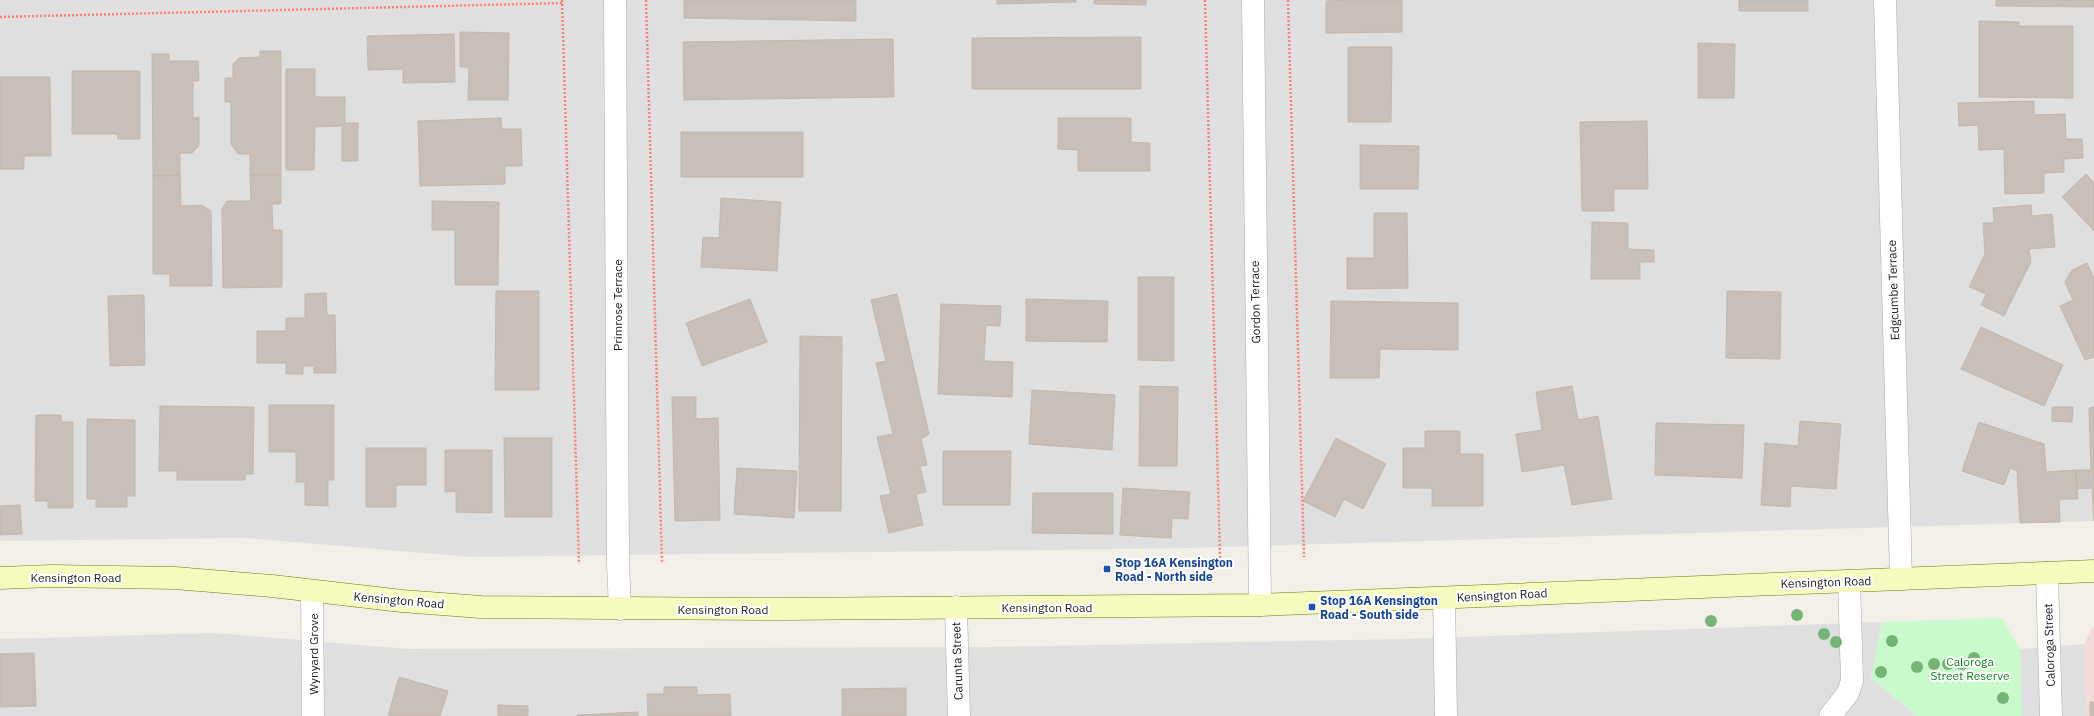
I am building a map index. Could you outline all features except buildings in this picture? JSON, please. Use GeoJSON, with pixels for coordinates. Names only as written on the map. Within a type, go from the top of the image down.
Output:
{"type":"FeatureCollection","features":[{"type":"Feature","properties":{"kind":"main road","name":"Kensington Road"},"geometry":{"type":"LineString","coordinates":[[0,578],[52,576],[175,578],[481,607],[620,610],[1260,605],[2094,571]]}},
{"type":"Feature","properties":{"kind":"street","name":"Primrose Terrace"},"geometry":{"type":"LineString","coordinates":[[615,0],[618,556],[620,610]]}},
{"type":"Feature","properties":{"kind":"street","name":"Gordon Terrace"},"geometry":{"type":"LineString","coordinates":[[1253,0],[1260,605]]}},
{"type":"Feature","properties":{"kind":"street","name":"Edgcumbe Terrace"},"geometry":{"type":"LineString","coordinates":[[1885,0],[1901,579]]}},
{"type":"Feature","properties":{"kind":"street","name":"Caloroga Street"},"geometry":{"type":"LineString","coordinates":[[2047,573],[2051,716]]}},
{"type":"Feature","properties":{"kind":"street"},"geometry":{"type":"LineString","coordinates":[[1830,716],[1848,693],[1852,681],[1848,581]]}},
{"type":"Feature","properties":{"kind":"street","name":"Wynyard Grove"},"geometry":{"type":"LineString","coordinates":[[312,592],[313,716]]}},
{"type":"Feature","properties":{"kind":"street"},"geometry":{"type":"LineString","coordinates":[[1444,598],[1446,716]]}},
{"type":"Feature","properties":{"kind":"street","name":"Carunta Street"},"geometry":{"type":"LineString","coordinates":[[956,607],[959,716]]}},
{"type":"Feature","properties":{"kind":"path"},"geometry":{"type":"LineString","coordinates":[[646,0],[662,564]]}},
{"type":"Feature","properties":{"kind":"path"},"geometry":{"type":"LineString","coordinates":[[1205,0],[1220,558]]}},
{"type":"Feature","properties":{"kind":"path"},"geometry":{"type":"LineString","coordinates":[[1288,0],[1304,557]]}},
{"type":"Feature","properties":{"kind":"path"},"geometry":{"type":"LineString","coordinates":[[0,17],[563,1],[578,564]]}},
{"type":"Feature","properties":{"kind":"shaded area"},"geometry":{"type":"Polygon","coordinates":[[[0,0],[2094,0],[2094,521],[1190,548],[471,557],[248,538],[0,541],[0,0]]]}},
{"type":"Feature","properties":{"kind":"shaded area"},"geometry":{"type":"Polygon","coordinates":[[[1882,622],[1871,678],[1917,716],[0,716],[0,639],[213,633],[408,649],[994,647],[1404,639],[1882,622]]]}},
{"type":"Feature","properties":{"kind":"shaded area"},"geometry":{"type":"Polygon","coordinates":[[[2094,625],[2094,716],[2087,716],[2084,644],[2094,625]]]}},
{"type":"Feature","properties":{"kind":"shaded area"},"geometry":{"type":"Polygon","coordinates":[[[2084,644],[2087,716],[2022,716],[2020,649],[2084,644]]]}},
{"type":"Feature","properties":{"kind":"green space","name":"Caloroga Street Reserve"},"geometry":{"type":"Polygon","coordinates":[[[2002,618],[2020,649],[2022,716],[1917,716],[1871,678],[1882,622],[2002,618]]]}},
{"type":"Feature","properties":{"kind":"place","name":"Stop 16A Kensington Road - North side"},"geometry":{"type":"Point","coordinates":[1107,569]}},
{"type":"Feature","properties":{"kind":"place","name":"Stop 16A Kensington Road - South side"},"geometry":{"type":"Point","coordinates":[1312,607]}}]}
